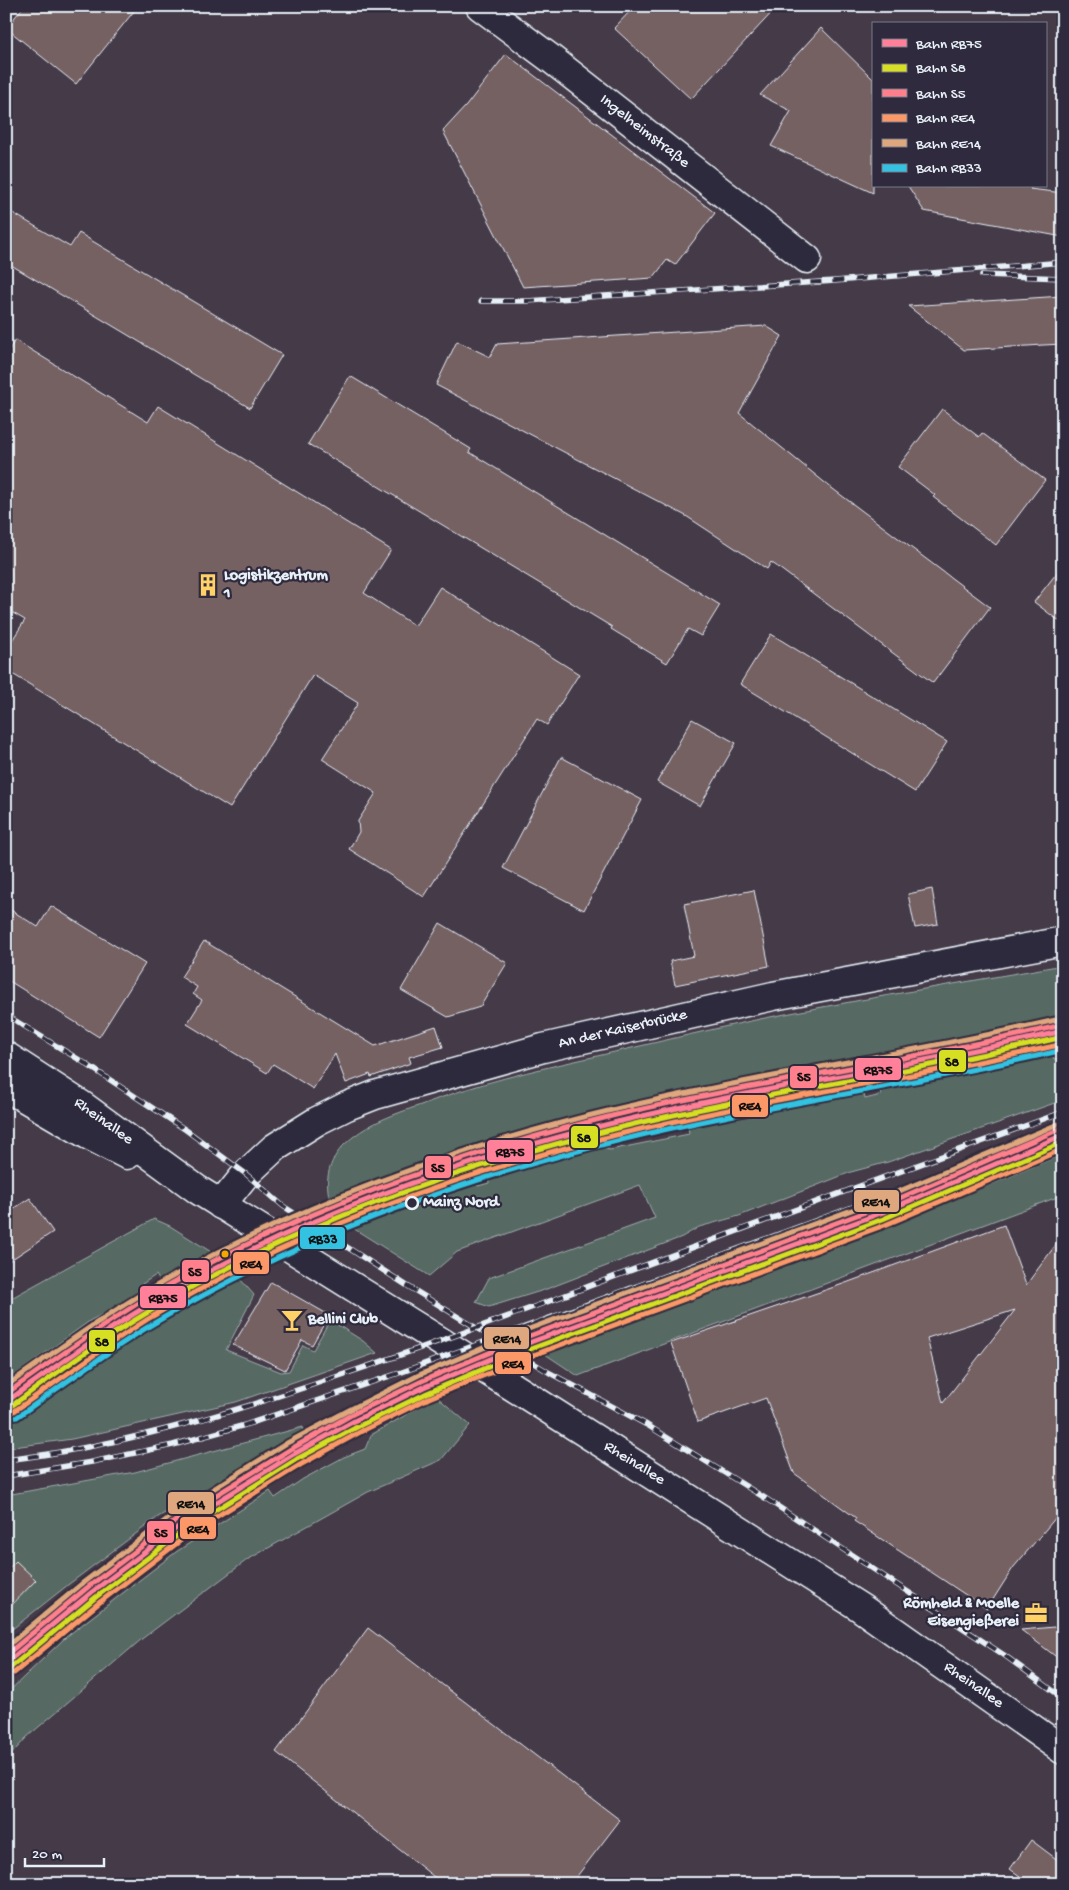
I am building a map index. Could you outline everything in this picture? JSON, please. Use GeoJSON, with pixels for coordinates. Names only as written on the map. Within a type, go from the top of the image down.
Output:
{"type":"FeatureCollection","features":[{"type":"Feature","properties":{"kind":"main road","name":"Ingelheimstraße"},"geometry":{"type":"LineString","coordinates":[[480,6],[558,64],[806,259]]}},
{"type":"Feature","properties":{"kind":"main road","name":"An der Kaiserbrücke"},"geometry":{"type":"LineString","coordinates":[[221,1205],[246,1174],[274,1148],[317,1121],[374,1095],[543,1048],[763,998],[1063,941]]}},
{"type":"Feature","properties":{"kind":"main road","name":"Rheinallee"},"geometry":{"type":"LineString","coordinates":[[6,1056],[83,1106],[221,1205],[523,1393],[861,1608],[1063,1750]]}},
{"type":"Feature","properties":{"kind":"main road","name":"Rheinallee"},"geometry":{"type":"LineString","coordinates":[[6,1087],[102,1143],[198,1190]]}},
{"type":"Feature","properties":{"kind":"green space"},"geometry":{"type":"Polygon","coordinates":[[[1063,965],[1063,1017],[717,1086],[509,1135],[410,1166],[330,1201],[328,1174],[334,1158],[353,1137],[384,1119],[461,1091],[549,1067],[760,1019],[1063,965]]]}},
{"type":"Feature","properties":{"kind":"green space"},"geometry":{"type":"Polygon","coordinates":[[[1052,1050],[1054,1059],[1063,1058],[1063,1100],[888,1162],[851,1172],[739,1216],[699,1227],[682,1237],[544,1290],[489,1307],[476,1302],[489,1278],[655,1218],[640,1185],[457,1252],[429,1276],[340,1220],[400,1197],[403,1202],[475,1180],[478,1186],[489,1183],[488,1176],[598,1147],[610,1150],[689,1134],[688,1125],[863,1090],[865,1099],[881,1095],[879,1086],[1052,1050]]]}},
{"type":"Feature","properties":{"kind":"green space"},"geometry":{"type":"Polygon","coordinates":[[[1063,1154],[1063,1195],[578,1376],[545,1354],[997,1182],[1063,1154]]]}},
{"type":"Feature","properties":{"kind":"green space"},"geometry":{"type":"Polygon","coordinates":[[[154,1219],[170,1226],[216,1255],[161,1283],[156,1275],[142,1284],[146,1292],[91,1320],[6,1381],[6,1301],[154,1219]]]}},
{"type":"Feature","properties":{"kind":"green space"},"geometry":{"type":"Polygon","coordinates":[[[234,1272],[254,1295],[226,1350],[281,1372],[289,1371],[303,1345],[313,1350],[330,1320],[363,1341],[377,1353],[236,1402],[72,1439],[6,1448],[6,1418],[60,1377],[163,1312],[234,1272]]]}},
{"type":"Feature","properties":{"kind":"green space"},"geometry":{"type":"Polygon","coordinates":[[[437,1397],[470,1425],[441,1460],[368,1492],[247,1560],[143,1638],[27,1737],[6,1760],[6,1694],[66,1637],[176,1552],[270,1491],[275,1498],[303,1479],[344,1457],[365,1449],[371,1435],[437,1397]]]}},
{"type":"Feature","properties":{"kind":"green space"},"geometry":{"type":"Polygon","coordinates":[[[303,1427],[302,1433],[158,1517],[6,1634],[6,1495],[135,1472],[303,1427]]]}},
{"type":"Feature","properties":{"kind":"building"},"geometry":{"type":"Polygon","coordinates":[[[24,6],[138,6],[76,84],[6,28],[24,6]]]}},
{"type":"Feature","properties":{"kind":"building"},"geometry":{"type":"Polygon","coordinates":[[[635,6],[778,6],[691,99],[614,28],[635,6]]]}},
{"type":"Feature","properties":{"kind":"building"},"geometry":{"type":"Polygon","coordinates":[[[821,28],[872,78],[873,193],[771,146],[791,111],[760,95],[821,28]]]}},
{"type":"Feature","properties":{"kind":"building"},"geometry":{"type":"Polygon","coordinates":[[[506,54],[715,213],[675,265],[667,260],[653,278],[523,287],[443,131],[466,106],[506,54]]]}},
{"type":"Feature","properties":{"kind":"building"},"geometry":{"type":"Polygon","coordinates":[[[909,188],[1031,188],[1030,189],[1063,193],[1063,237],[924,211],[909,188]]]}},
{"type":"Feature","properties":{"kind":"building"},"geometry":{"type":"Polygon","coordinates":[[[6,209],[70,247],[79,233],[282,355],[250,408],[6,262],[6,209]]]}},
{"type":"Feature","properties":{"kind":"building"},"geometry":{"type":"Polygon","coordinates":[[[1063,296],[1063,344],[964,350],[908,306],[1063,296]]]}},
{"type":"Feature","properties":{"kind":"building"},"geometry":{"type":"Polygon","coordinates":[[[766,326],[782,336],[739,413],[829,486],[990,607],[933,683],[771,562],[767,569],[686,516],[436,385],[457,341],[490,357],[497,344],[766,326]]]}},
{"type":"Feature","properties":{"kind":"building"},"geometry":{"type":"Polygon","coordinates":[[[15,340],[148,422],[158,406],[391,550],[364,593],[415,626],[440,587],[579,674],[547,725],[537,719],[424,897],[349,849],[359,832],[358,821],[376,793],[322,759],[358,703],[313,675],[230,808],[6,670],[6,650],[25,620],[6,609],[6,355],[15,340]]]}},
{"type":"Feature","properties":{"kind":"building"},"geometry":{"type":"Polygon","coordinates":[[[350,376],[471,449],[469,452],[720,605],[701,636],[688,629],[667,663],[611,629],[612,627],[308,444],[350,376]]]}},
{"type":"Feature","properties":{"kind":"building"},"geometry":{"type":"Polygon","coordinates":[[[942,409],[979,437],[982,433],[1045,480],[996,545],[933,497],[935,495],[898,467],[942,409]]]}},
{"type":"Feature","properties":{"kind":"building"},"geometry":{"type":"Polygon","coordinates":[[[1063,565],[1063,624],[1034,602],[1063,565]]]}},
{"type":"Feature","properties":{"kind":"building"},"geometry":{"type":"Polygon","coordinates":[[[771,634],[947,742],[915,792],[740,684],[771,634]]]}},
{"type":"Feature","properties":{"kind":"building"},"geometry":{"type":"Polygon","coordinates":[[[692,719],[736,743],[700,806],[657,782],[692,719]]]}},
{"type":"Feature","properties":{"kind":"building"},"geometry":{"type":"Polygon","coordinates":[[[561,757],[642,800],[584,910],[503,868],[561,757]]]}},
{"type":"Feature","properties":{"kind":"building"},"geometry":{"type":"Polygon","coordinates":[[[932,889],[938,924],[915,928],[908,894],[932,889]]]}},
{"type":"Feature","properties":{"kind":"building"},"geometry":{"type":"Polygon","coordinates":[[[754,890],[769,966],[675,985],[670,961],[694,956],[684,904],[754,890]]]}},
{"type":"Feature","properties":{"kind":"building"},"geometry":{"type":"Polygon","coordinates":[[[51,906],[145,964],[99,1037],[6,979],[6,907],[38,927],[51,906]]]}},
{"type":"Feature","properties":{"kind":"building"},"geometry":{"type":"Polygon","coordinates":[[[440,923],[507,963],[480,1007],[448,1017],[401,990],[440,923]]]}},
{"type":"Feature","properties":{"kind":"building"},"geometry":{"type":"Polygon","coordinates":[[[204,941],[375,1046],[436,1026],[443,1047],[409,1057],[411,1063],[371,1077],[370,1074],[346,1083],[335,1054],[313,1089],[273,1064],[267,1073],[187,1024],[202,1000],[193,994],[197,987],[181,977],[204,941]]]}},
{"type":"Feature","properties":{"kind":"building"},"geometry":{"type":"Polygon","coordinates":[[[30,1198],[53,1232],[6,1263],[6,1214],[30,1198]]]}},
{"type":"Feature","properties":{"kind":"building"},"geometry":{"type":"Polygon","coordinates":[[[1004,1225],[1026,1285],[1063,1235],[1063,1509],[1013,1568],[987,1609],[854,1521],[856,1518],[794,1473],[766,1398],[698,1422],[671,1343],[843,1284],[1004,1225]],[[1015,1310],[927,1338],[943,1403],[1015,1310]]]}},
{"type":"Feature","properties":{"kind":"building"},"geometry":{"type":"Polygon","coordinates":[[[271,1282],[329,1315],[312,1345],[302,1340],[285,1370],[233,1345],[271,1282]]]}},
{"type":"Feature","properties":{"kind":"building"},"geometry":{"type":"Polygon","coordinates":[[[16,1561],[36,1580],[6,1611],[6,1571],[16,1561]]]}},
{"type":"Feature","properties":{"kind":"building"},"geometry":{"type":"Polygon","coordinates":[[[1054,1627],[1063,1634],[1063,1662],[1021,1630],[1054,1627]]]}},
{"type":"Feature","properties":{"kind":"building"},"geometry":{"type":"Polygon","coordinates":[[[368,1628],[620,1820],[571,1884],[443,1884],[276,1752],[368,1628]]]}},
{"type":"Feature","properties":{"kind":"building"},"geometry":{"type":"Polygon","coordinates":[[[1031,1840],[1063,1864],[1063,1884],[1031,1884],[1010,1869],[1031,1840]]]}},
{"type":"Feature","properties":{"kind":"railway"},"geometry":{"type":"LineString","coordinates":[[481,301],[527,301],[835,281],[1063,262]]}},
{"type":"Feature","properties":{"kind":"railway"},"geometry":{"type":"LineString","coordinates":[[982,275],[1063,278]]}},
{"type":"Feature","properties":{"kind":"railway"},"geometry":{"type":"LineString","coordinates":[[6,1015],[83,1062],[186,1130],[246,1174],[283,1206],[406,1285],[550,1373],[647,1425],[765,1498],[1004,1655],[1063,1698]]}},
{"type":"Feature","properties":{"kind":"railway"},"geometry":{"type":"LineString","coordinates":[[6,1460],[126,1439],[205,1419],[282,1395],[473,1329],[1063,1112]]}},
{"type":"Feature","properties":{"kind":"railway"},"geometry":{"type":"LineString","coordinates":[[6,1476],[92,1462],[173,1445],[245,1425],[402,1372],[1063,1130]]}},
{"type":"Feature","properties":{"kind":"rail line","name":"RE14"},"geometry":{"type":"LineString","coordinates":[[6,1386],[120,1307],[193,1265],[310,1209],[430,1163],[554,1125],[671,1096],[1060,1019]]}},
{"type":"Feature","properties":{"kind":"rail line","name":"S5"},"geometry":{"type":"LineString","coordinates":[[6,1394],[120,1315],[193,1272],[309,1216],[430,1169],[492,1149],[616,1115],[727,1091],[951,1049],[1062,1025]]}},
{"type":"Feature","properties":{"kind":"rail line","name":"RB75"},"geometry":{"type":"LineString","coordinates":[[6,1402],[107,1331],[198,1277],[255,1248],[313,1222],[433,1176],[555,1138],[672,1109],[952,1055],[1063,1031]]}},
{"type":"Feature","properties":{"kind":"rail line","name":"S8"},"geometry":{"type":"LineString","coordinates":[[10,1407],[110,1336],[201,1282],[257,1253],[316,1227],[435,1181],[557,1144],[673,1115],[952,1061],[1063,1037]]}},
{"type":"Feature","properties":{"kind":"rail line","name":"RE4"},"geometry":{"type":"LineString","coordinates":[[13,1412],[131,1330],[203,1288],[260,1259],[318,1233],[437,1187],[559,1150],[675,1121],[1063,1044]]}},
{"type":"Feature","properties":{"kind":"rail line","name":"RB33"},"geometry":{"type":"LineString","coordinates":[[17,1417],[134,1336],[206,1294],[320,1239],[439,1193],[560,1156],[676,1127],[953,1074],[1063,1050]]}},
{"type":"Feature","properties":{"kind":"rail line","name":"RE14"},"geometry":{"type":"LineString","coordinates":[[6,1647],[84,1582],[178,1511],[287,1443],[419,1375],[526,1330],[876,1201],[1058,1124]]}},
{"type":"Feature","properties":{"kind":"rail line","name":"S5"},"geometry":{"type":"LineString","coordinates":[[6,1655],[88,1587],[182,1516],[291,1449],[353,1414],[422,1381],[529,1336],[879,1207],[1060,1129]]}},
{"type":"Feature","properties":{"kind":"rail line","name":"RB75"},"geometry":{"type":"LineString","coordinates":[[6,1663],[92,1592],[186,1521],[294,1454],[356,1420],[424,1387],[531,1342],[881,1213],[1063,1135]]}},
{"type":"Feature","properties":{"kind":"rail line","name":"S8"},"geometry":{"type":"LineString","coordinates":[[10,1668],[96,1597],[190,1526],[297,1459],[359,1426],[427,1393],[533,1348],[883,1219],[1063,1142]]}},
{"type":"Feature","properties":{"kind":"rail line","name":"RE4"},"geometry":{"type":"LineString","coordinates":[[14,1673],[100,1602],[193,1531],[300,1465],[362,1431],[429,1398],[536,1354],[885,1225],[1063,1149]]}},
{"type":"Feature","properties":{"kind":"place","name":"Logistikzentrum 1"},"geometry":{"type":"Point","coordinates":[208,585]}},
{"type":"Feature","properties":{"kind":"place","name":"Mainz Nord"},"geometry":{"type":"Point","coordinates":[412,1203]}},
{"type":"Feature","properties":{"kind":"place","name":"Bellini Club"},"geometry":{"type":"Point","coordinates":[292,1320]}},
{"type":"Feature","properties":{"kind":"place","name":"Römheld & Moelle Eisengießerei"},"geometry":{"type":"Point","coordinates":[1036,1613]}}]}
